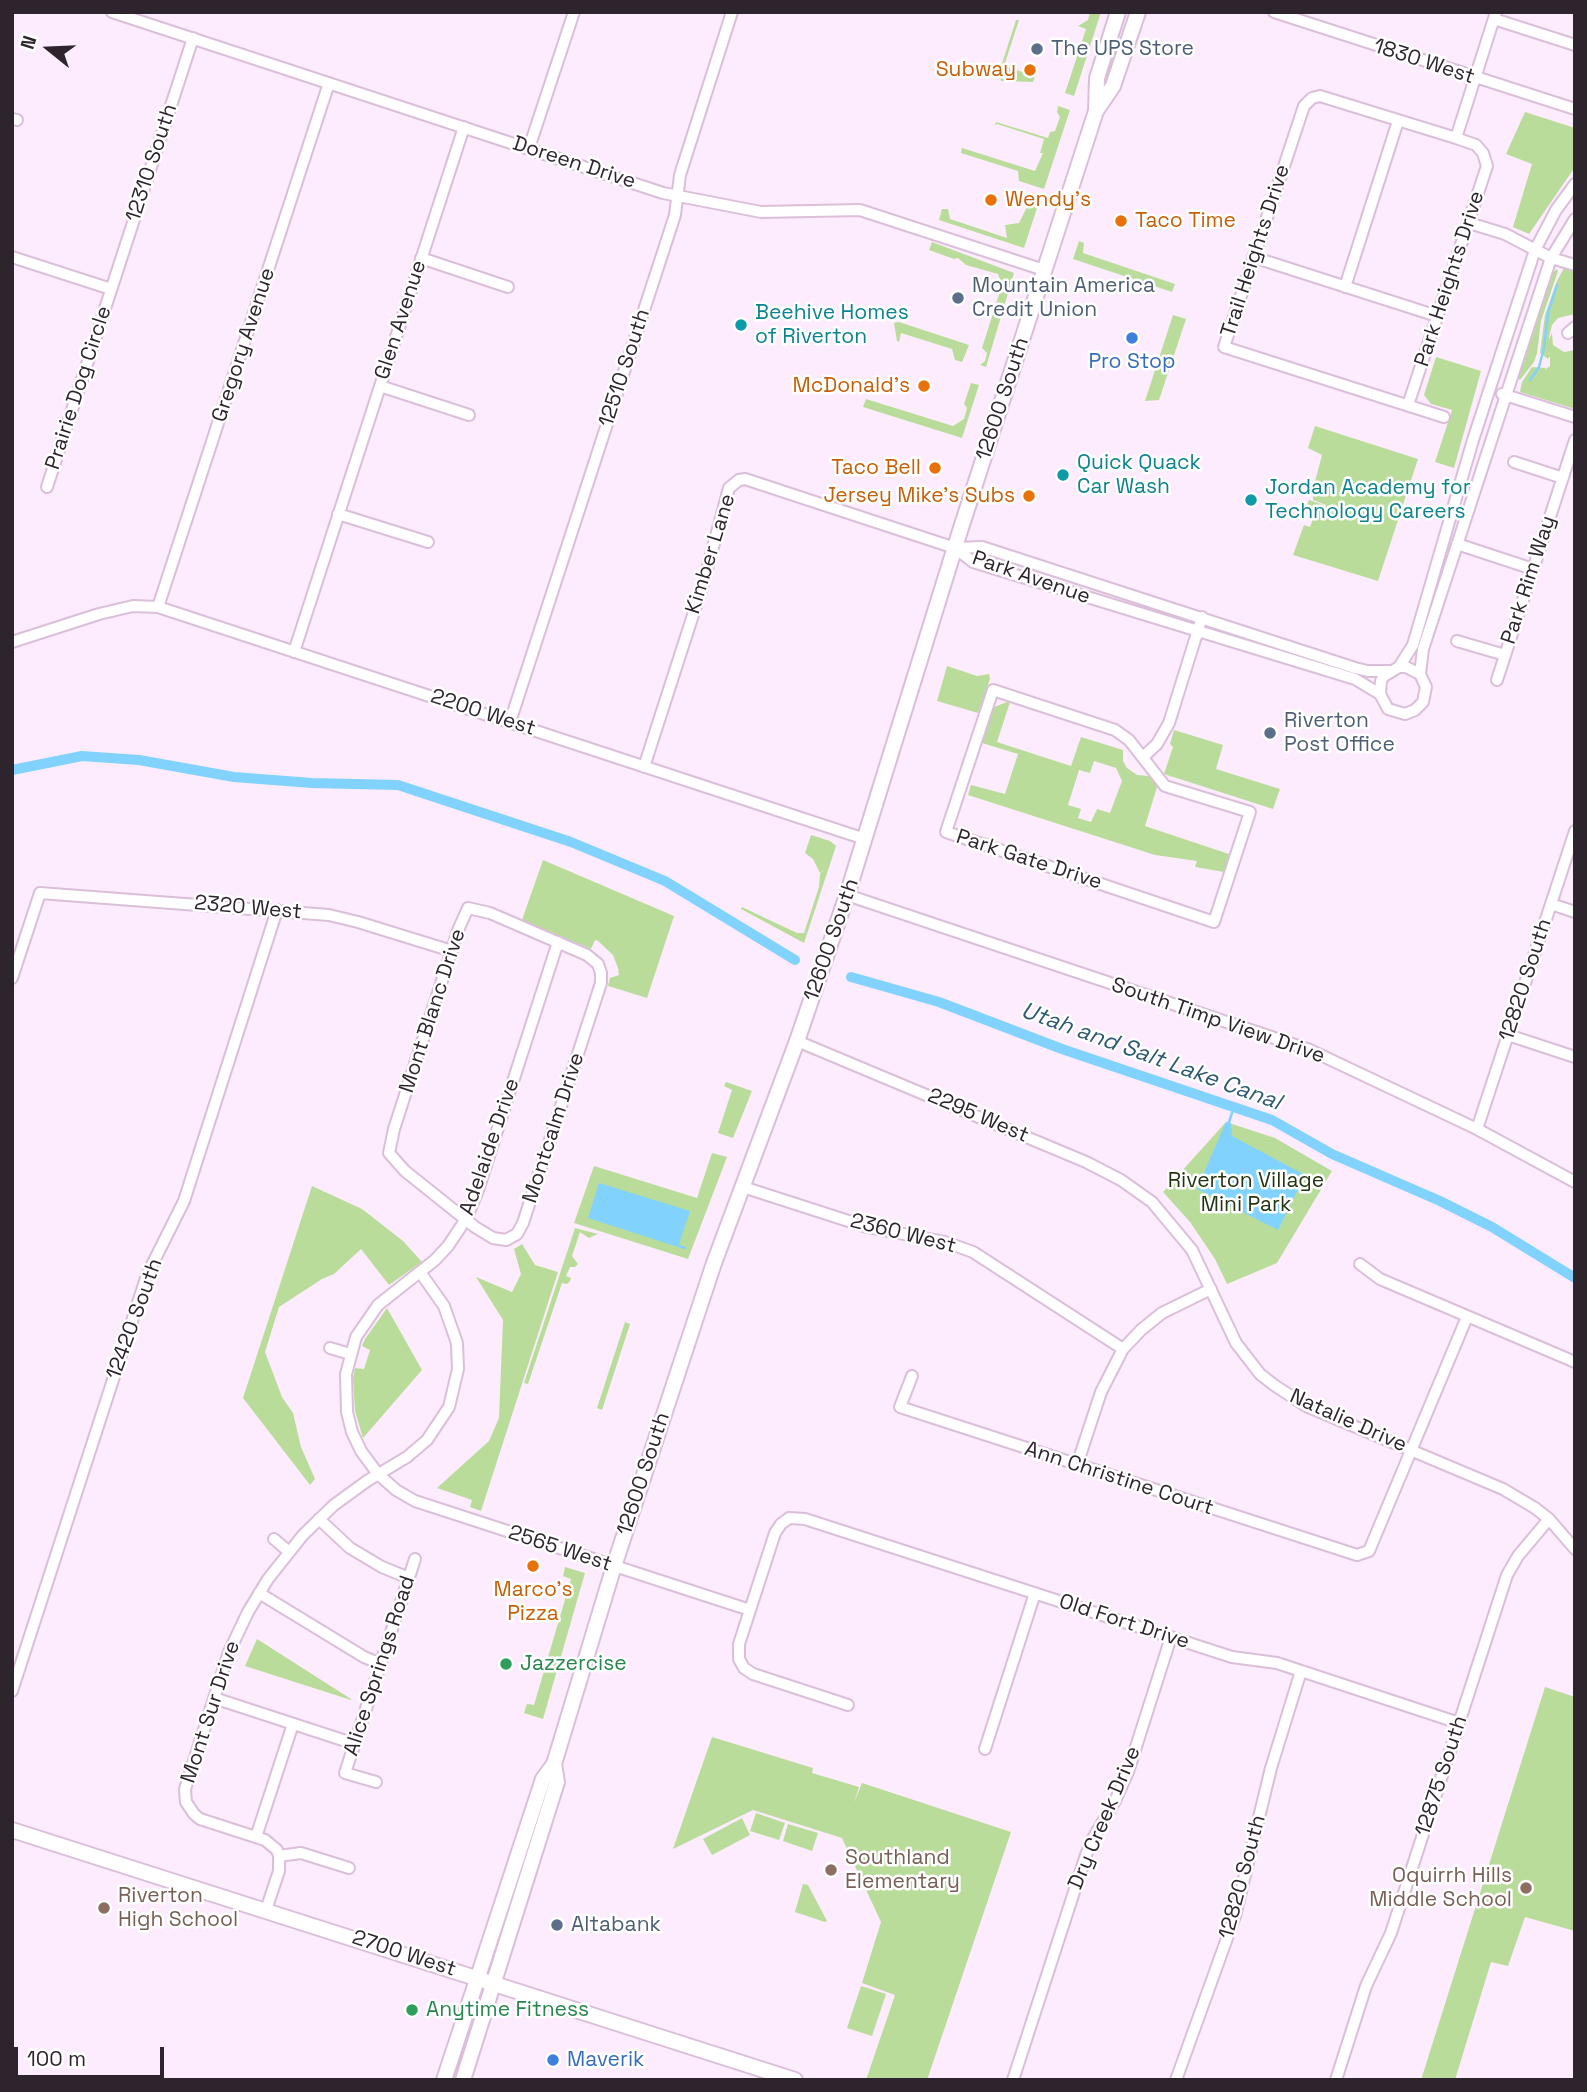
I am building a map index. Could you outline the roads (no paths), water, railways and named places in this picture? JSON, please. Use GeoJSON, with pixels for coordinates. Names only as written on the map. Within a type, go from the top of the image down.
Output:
{"type":"FeatureCollection","features":[{"type":"Feature","properties":{"kind":"main road","name":"12600 South"},"geometry":{"type":"LineString","coordinates":[[1096,111],[1097,78],[1118,12]]}},
{"type":"Feature","properties":{"kind":"main road","name":"12600 South"},"geometry":{"type":"LineString","coordinates":[[444,2080],[543,1779],[554,1764],[614,1566],[714,1263],[797,1041],[847,895],[955,548],[1096,111],[1113,86],[1138,12]]}},
{"type":"Feature","properties":{"kind":"main road","name":"12600 South"},"geometry":{"type":"LineString","coordinates":[[463,2080],[557,1782],[554,1764]]}},
{"type":"Feature","properties":{"kind":"main road","name":"2700 West"},"geometry":{"type":"LineString","coordinates":[[12,1830],[795,2080]]}},
{"type":"Feature","properties":{"kind":"street","name":"Doreen Drive"},"geometry":{"type":"LineString","coordinates":[[112,12],[663,192],[761,212],[860,209],[1044,270]]}},
{"type":"Feature","properties":{"kind":"street"},"geometry":{"type":"LineString","coordinates":[[529,148],[574,12]]}},
{"type":"Feature","properties":{"kind":"street","name":"12510 South"},"geometry":{"type":"LineString","coordinates":[[510,722],[675,215],[680,175],[732,12]]}},
{"type":"Feature","properties":{"kind":"street","name":"1830 West"},"geometry":{"type":"LineString","coordinates":[[1274,12],[1475,79],[1575,109]]}},
{"type":"Feature","properties":{"kind":"street"},"geometry":{"type":"LineString","coordinates":[[1345,287],[1398,121],[1456,138],[1495,16],[1575,45]]}},
{"type":"Feature","properties":{"kind":"street","name":"12310 South"},"geometry":{"type":"LineString","coordinates":[[111,289],[193,38]]}},
{"type":"Feature","properties":{"kind":"street","name":"Gregory Avenue"},"geometry":{"type":"LineString","coordinates":[[158,607],[329,83]]}},
{"type":"Feature","properties":{"kind":"street","name":"Trail Heights Drive"},"geometry":{"type":"LineString","coordinates":[[1398,121],[1320,96],[1312,98],[1304,106],[1224,346],[1444,417]]}},
{"type":"Feature","properties":{"kind":"street","name":"Glen Avenue"},"geometry":{"type":"LineString","coordinates":[[294,652],[464,127]]}},
{"type":"Feature","properties":{"kind":"street","name":"Park Heights Drive"},"geometry":{"type":"LineString","coordinates":[[1408,405],[1487,166],[1483,153],[1476,145],[1456,138]]}},
{"type":"Feature","properties":{"kind":"street"},"geometry":{"type":"LineString","coordinates":[[1380,694],[1381,681],[1413,645],[1489,390],[1535,250],[1556,210],[1575,184]]}},
{"type":"Feature","properties":{"kind":"street","name":"Park Avenue"},"geometry":{"type":"LineString","coordinates":[[1420,674],[1423,649],[1551,258],[1575,219]]}},
{"type":"Feature","properties":{"kind":"street"},"geometry":{"type":"LineString","coordinates":[[1469,223],[1506,234],[1551,258],[1575,265]]}},
{"type":"Feature","properties":{"kind":"street"},"geometry":{"type":"LineString","coordinates":[[12,257],[111,289]]}},
{"type":"Feature","properties":{"kind":"street"},"geometry":{"type":"LineString","coordinates":[[1253,257],[1437,316]]}},
{"type":"Feature","properties":{"kind":"street"},"geometry":{"type":"LineString","coordinates":[[421,258],[508,287]]}},
{"type":"Feature","properties":{"kind":"street","name":"Prairie Dog Circle"},"geometry":{"type":"LineString","coordinates":[[47,487],[111,289]]}},
{"type":"Feature","properties":{"kind":"street"},"geometry":{"type":"LineString","coordinates":[[380,386],[469,415]]}},
{"type":"Feature","properties":{"kind":"street"},"geometry":{"type":"LineString","coordinates":[[1489,390],[1575,417]]}},
{"type":"Feature","properties":{"kind":"street","name":"Park Rim Way"},"geometry":{"type":"LineString","coordinates":[[1497,680],[1575,440]]}},
{"type":"Feature","properties":{"kind":"street"},"geometry":{"type":"LineString","coordinates":[[1514,462],[1563,478]]}},
{"type":"Feature","properties":{"kind":"street","name":"Kimber Lane"},"geometry":{"type":"LineString","coordinates":[[644,767],[703,584],[729,488],[734,483],[745,479],[955,548]]}},
{"type":"Feature","properties":{"kind":"street"},"geometry":{"type":"LineString","coordinates":[[338,514],[428,542]]}},
{"type":"Feature","properties":{"kind":"street"},"geometry":{"type":"LineString","coordinates":[[1457,544],[1533,569]]}},
{"type":"Feature","properties":{"kind":"street","name":"Park Avenue"},"geometry":{"type":"LineString","coordinates":[[982,547],[1368,671],[1406,667],[1420,674],[1425,682],[1426,694],[1415,710],[1405,714],[1393,712],[1384,704],[1380,694],[1355,680],[973,562],[955,548],[982,547]]}},
{"type":"Feature","properties":{"kind":"street","name":"2200 West"},"geometry":{"type":"LineString","coordinates":[[12,642],[99,614],[133,606],[158,607],[865,839]]}},
{"type":"Feature","properties":{"kind":"street"},"geometry":{"type":"LineString","coordinates":[[1143,757],[1157,744],[1169,723],[1202,617]]}},
{"type":"Feature","properties":{"kind":"street"},"geometry":{"type":"LineString","coordinates":[[1457,641],[1505,655]]}},
{"type":"Feature","properties":{"kind":"street","name":"Park Gate Drive"},"geometry":{"type":"LineString","coordinates":[[993,690],[1115,730],[1129,740],[1143,757],[1166,786],[1250,813],[1214,922],[946,832],[993,690]]}},
{"type":"Feature","properties":{"kind":"street","name":"12820 South"},"geometry":{"type":"LineString","coordinates":[[1477,1129],[1575,831]]}},
{"type":"Feature","properties":{"kind":"street","name":"2320 West"},"geometry":{"type":"LineString","coordinates":[[12,978],[40,893],[328,915],[452,951]]}},
{"type":"Feature","properties":{"kind":"street","name":"South Timp View Drive"},"geometry":{"type":"LineString","coordinates":[[847,895],[1310,1050],[1477,1129],[1575,1182]]}},
{"type":"Feature","properties":{"kind":"street"},"geometry":{"type":"LineString","coordinates":[[1551,904],[1575,912]]}},
{"type":"Feature","properties":{"kind":"street","name":"Mont Blanc Drive"},"geometry":{"type":"LineString","coordinates":[[466,1219],[405,1171],[389,1153],[394,1129],[468,908],[490,913],[558,942],[587,955],[598,964]]}},
{"type":"Feature","properties":{"kind":"street","name":"12420 South"},"geometry":{"type":"LineString","coordinates":[[12,1691],[147,1275],[184,1201],[277,910]]}},
{"type":"Feature","properties":{"kind":"street","name":"Adelaide Drive"},"geometry":{"type":"LineString","coordinates":[[379,1474],[361,1451],[347,1412],[346,1374],[356,1336],[378,1305],[448,1246],[466,1219],[477,1193],[558,942]]}},
{"type":"Feature","properties":{"kind":"street","name":"Montcalm Drive"},"geometry":{"type":"LineString","coordinates":[[466,1219],[487,1235],[499,1240],[512,1237],[521,1229],[601,983],[598,964]]}},
{"type":"Feature","properties":{"kind":"street"},"geometry":{"type":"LineString","coordinates":[[1508,1035],[1575,1057]]}},
{"type":"Feature","properties":{"kind":"street","name":"2295 West"},"geometry":{"type":"LineString","coordinates":[[797,1041],[1086,1162],[1121,1180],[1152,1202]]}},
{"type":"Feature","properties":{"kind":"street","name":"2360 West"},"geometry":{"type":"LineString","coordinates":[[743,1187],[867,1227],[945,1242],[973,1252],[1124,1349]]}},
{"type":"Feature","properties":{"kind":"street","name":"Natalie Drive"},"geometry":{"type":"LineString","coordinates":[[1152,1202],[1192,1250],[1236,1343],[1260,1374],[1307,1406],[1503,1489],[1549,1519],[1575,1549]]}},
{"type":"Feature","properties":{"kind":"street"},"geometry":{"type":"LineString","coordinates":[[1360,1264],[1380,1279],[1575,1362]]}},
{"type":"Feature","properties":{"kind":"street","name":"Mont Sur Drive"},"geometry":{"type":"LineString","coordinates":[[279,1856],[272,1844],[200,1819],[186,1802],[185,1789],[234,1642],[259,1592],[288,1551],[319,1519],[350,1492],[407,1457],[427,1440],[449,1407],[457,1382],[458,1356],[454,1330],[444,1306],[420,1272]]}},
{"type":"Feature","properties":{"kind":"street"},"geometry":{"type":"LineString","coordinates":[[1077,1465],[1104,1385],[1124,1349],[1162,1312],[1211,1289]]}},
{"type":"Feature","properties":{"kind":"street"},"geometry":{"type":"LineString","coordinates":[[1411,1450],[1467,1317]]}},
{"type":"Feature","properties":{"kind":"street"},"geometry":{"type":"LineString","coordinates":[[330,1348],[350,1354]]}},
{"type":"Feature","properties":{"kind":"street","name":"Ann Christine Court"},"geometry":{"type":"LineString","coordinates":[[912,1376],[900,1407],[1350,1554],[1363,1554],[1369,1550],[1411,1450]]}},
{"type":"Feature","properties":{"kind":"street","name":"2565 West"},"geometry":{"type":"LineString","coordinates":[[379,1474],[396,1490],[425,1505],[750,1610]]}},
{"type":"Feature","properties":{"kind":"street","name":"Old Fort Drive"},"geometry":{"type":"LineString","coordinates":[[750,1610],[775,1533],[789,1518],[805,1518],[1232,1657],[1277,1663],[1459,1723]]}},
{"type":"Feature","properties":{"kind":"street"},"geometry":{"type":"LineString","coordinates":[[319,1519],[351,1549],[382,1567],[409,1578]]}},
{"type":"Feature","properties":{"kind":"street","name":"12875 South"},"geometry":{"type":"LineString","coordinates":[[1336,2080],[1366,1986],[1391,1933],[1511,1565],[1549,1519]]}},
{"type":"Feature","properties":{"kind":"street"},"geometry":{"type":"LineString","coordinates":[[274,1539],[288,1551]]}},
{"type":"Feature","properties":{"kind":"street","name":"Alice Springs Road"},"geometry":{"type":"LineString","coordinates":[[376,1782],[345,1773],[415,1559]]}},
{"type":"Feature","properties":{"kind":"street"},"geometry":{"type":"LineString","coordinates":[[259,1592],[364,1657],[381,1664]]}},
{"type":"Feature","properties":{"kind":"street"},"geometry":{"type":"LineString","coordinates":[[985,1749],[1035,1593]]}},
{"type":"Feature","properties":{"kind":"street"},"geometry":{"type":"LineString","coordinates":[[750,1610],[739,1644],[739,1660],[744,1668],[753,1674],[848,1705]]}},
{"type":"Feature","properties":{"kind":"street","name":"Dry Creek Drive"},"geometry":{"type":"LineString","coordinates":[[1013,2080],[1089,1847],[1122,1787],[1171,1637]]}},
{"type":"Feature","properties":{"kind":"street","name":"12820 South"},"geometry":{"type":"LineString","coordinates":[[1176,2080],[1235,1916],[1271,1768],[1301,1671]]}},
{"type":"Feature","properties":{"kind":"street"},"geometry":{"type":"LineString","coordinates":[[214,1698],[355,1744]]}},
{"type":"Feature","properties":{"kind":"street"},"geometry":{"type":"LineString","coordinates":[[256,1837],[293,1724]]}},
{"type":"Feature","properties":{"kind":"street"},"geometry":{"type":"LineString","coordinates":[[266,1910],[279,1871],[279,1856],[301,1853],[349,1868]]}},
{"type":"Feature","properties":{"kind":"water"},"geometry":{"type":"Polygon","coordinates":[[[1226,1122],[1231,1123],[1232,1136],[1305,1175],[1278,1230],[1197,1189],[1226,1122]]]}},
{"type":"Feature","properties":{"kind":"water"},"geometry":{"type":"Polygon","coordinates":[[[599,1183],[690,1211],[678,1247],[588,1218],[599,1183]]]}},
{"type":"Feature","properties":{"kind":"waterway"},"geometry":{"type":"LineString","coordinates":[[1530,380],[1539,367],[1548,313],[1557,285]]}},
{"type":"Feature","properties":{"kind":"waterway","name":"Utah and Salt Lake Canal"},"geometry":{"type":"LineString","coordinates":[[12,770],[82,756],[139,760],[234,777],[312,783],[398,785],[571,842],[665,881],[795,960]]}},
{"type":"Feature","properties":{"kind":"waterway","name":"Utah and Salt Lake Canal"},"geometry":{"type":"LineString","coordinates":[[851,977],[939,1002],[1062,1049],[1272,1120],[1332,1154],[1492,1227],[1575,1278]]}},
{"type":"Feature","properties":{"kind":"waterway"},"geometry":{"type":"LineString","coordinates":[[1229,1122],[1234,1107]]}},
{"type":"Feature","properties":{"kind":"waterway"},"geometry":{"type":"LineString","coordinates":[[679,1246],[685,1248]]}},
{"type":"Feature","properties":{"kind":"place","name":"The UPS Store"},"geometry":{"type":"Point","coordinates":[1037,49]}},
{"type":"Feature","properties":{"kind":"place","name":"Subway"},"geometry":{"type":"Point","coordinates":[1030,70]}},
{"type":"Feature","properties":{"kind":"place","name":"Wendy's"},"geometry":{"type":"Point","coordinates":[991,200]}},
{"type":"Feature","properties":{"kind":"place","name":"Taco Time"},"geometry":{"type":"Point","coordinates":[1121,221]}},
{"type":"Feature","properties":{"kind":"place","name":"Mountain America Credit Union"},"geometry":{"type":"Point","coordinates":[958,298]}},
{"type":"Feature","properties":{"kind":"place","name":"Beehive Homes of Riverton"},"geometry":{"type":"Point","coordinates":[741,325]}},
{"type":"Feature","properties":{"kind":"place","name":"Pro Stop"},"geometry":{"type":"Point","coordinates":[1132,338]}},
{"type":"Feature","properties":{"kind":"place","name":"McDonald's"},"geometry":{"type":"Point","coordinates":[924,386]}},
{"type":"Feature","properties":{"kind":"place","name":"Taco Bell"},"geometry":{"type":"Point","coordinates":[935,468]}},
{"type":"Feature","properties":{"kind":"place","name":"Quick Quack Car Wash"},"geometry":{"type":"Point","coordinates":[1063,475]}},
{"type":"Feature","properties":{"kind":"place","name":"Jersey Mike's Subs"},"geometry":{"type":"Point","coordinates":[1029,496]}},
{"type":"Feature","properties":{"kind":"place","name":"Jordan Academy for Technology Careers"},"geometry":{"type":"Point","coordinates":[1251,500]}},
{"type":"Feature","properties":{"kind":"place","name":"Riverton Post Office"},"geometry":{"type":"Point","coordinates":[1270,733]}},
{"type":"Feature","properties":{"kind":"place","name":"Marco's Pizza"},"geometry":{"type":"Point","coordinates":[533,1566]}},
{"type":"Feature","properties":{"kind":"place","name":"Jazzercise"},"geometry":{"type":"Point","coordinates":[506,1664]}},
{"type":"Feature","properties":{"kind":"place","name":"Southland Elementary"},"geometry":{"type":"Point","coordinates":[831,1870]}},
{"type":"Feature","properties":{"kind":"place","name":"Oquirrh Hills Middle School"},"geometry":{"type":"Point","coordinates":[1526,1888]}},
{"type":"Feature","properties":{"kind":"place","name":"Riverton High School"},"geometry":{"type":"Point","coordinates":[104,1908]}},
{"type":"Feature","properties":{"kind":"place","name":"Altabank"},"geometry":{"type":"Point","coordinates":[557,1925]}},
{"type":"Feature","properties":{"kind":"place","name":"Anytime Fitness"},"geometry":{"type":"Point","coordinates":[412,2010]}},
{"type":"Feature","properties":{"kind":"place","name":"Maverik"},"geometry":{"type":"Point","coordinates":[553,2060]}},
{"type":"Feature","properties":{"kind":"park label","name":"Riverton Village Mini Park"},"geometry":{"type":"Point","coordinates":[1246,1193]}}]}
